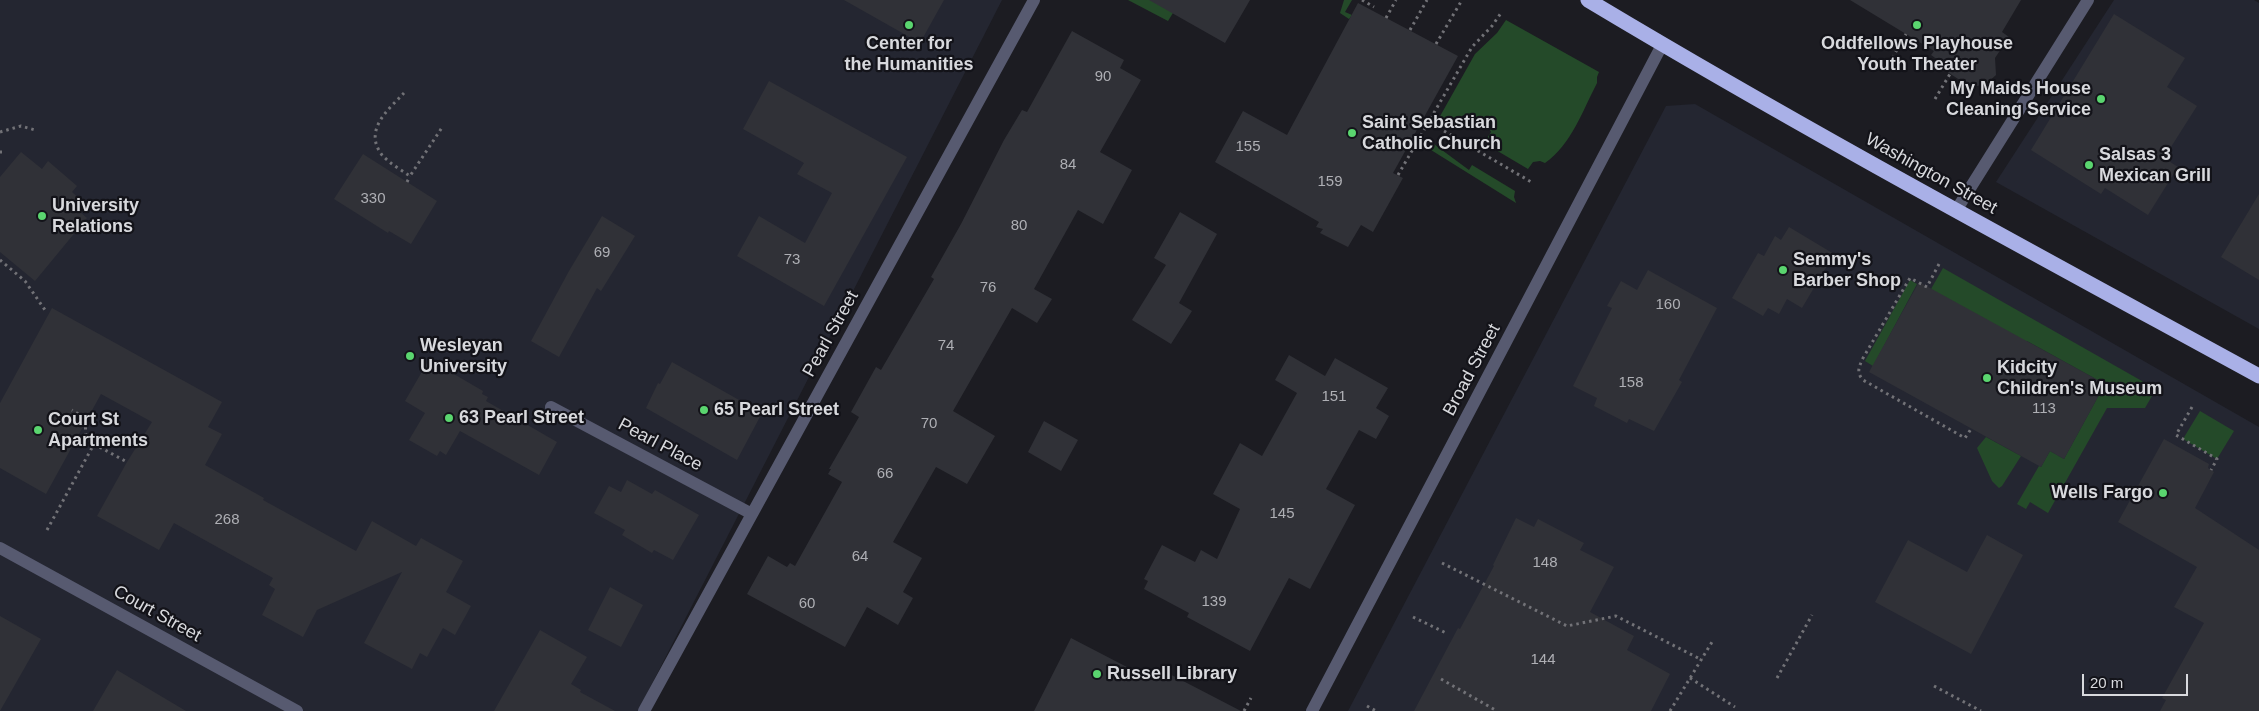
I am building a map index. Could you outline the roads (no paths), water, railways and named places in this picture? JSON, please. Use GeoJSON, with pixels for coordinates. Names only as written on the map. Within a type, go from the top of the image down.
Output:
{"type":"FeatureCollection","features":[{"type":"Feature","properties":{"kind":"highway","name":"Washington Street"},"geometry":{"type":"LineString","coordinates":[[1588,0],[1662,45],[2259,376]]}},
{"type":"Feature","properties":{"kind":"street","name":"Pearl Street"},"geometry":{"type":"LineString","coordinates":[[644,711],[1034,0]]}},
{"type":"Feature","properties":{"kind":"street"},"geometry":{"type":"LineString","coordinates":[[1957,209],[2088,0]]}},
{"type":"Feature","properties":{"kind":"street","name":"Broad Street"},"geometry":{"type":"LineString","coordinates":[[1312,711],[1662,45]]}},
{"type":"Feature","properties":{"kind":"street","name":"Pearl Place"},"geometry":{"type":"LineString","coordinates":[[551,407],[752,514]]}},
{"type":"Feature","properties":{"kind":"street","name":"Court Street"},"geometry":{"type":"LineString","coordinates":[[0,548],[297,711]]}},
{"type":"Feature","properties":{"kind":"place","name":"Center for the Humanities"},"geometry":{"type":"Point","coordinates":[909,25]}},
{"type":"Feature","properties":{"kind":"place","name":"Oddfellows Playhouse Youth Theater"},"geometry":{"type":"Point","coordinates":[1917,25]}},
{"type":"Feature","properties":{"kind":"place","name":"My Maids House Cleaning Service"},"geometry":{"type":"Point","coordinates":[2101,99]}},
{"type":"Feature","properties":{"kind":"place","name":"Saint Sebastian Catholic Church"},"geometry":{"type":"Point","coordinates":[1352,133]}},
{"type":"Feature","properties":{"kind":"place","name":"Salsas 3 Mexican Grill"},"geometry":{"type":"Point","coordinates":[2089,165]}},
{"type":"Feature","properties":{"kind":"place","name":"University Relations"},"geometry":{"type":"Point","coordinates":[42,216]}},
{"type":"Feature","properties":{"kind":"place","name":"Semmy's Barber Shop"},"geometry":{"type":"Point","coordinates":[1783,270]}},
{"type":"Feature","properties":{"kind":"place","name":"Wesleyan University"},"geometry":{"type":"Point","coordinates":[410,356]}},
{"type":"Feature","properties":{"kind":"place","name":"Kidcity Children's Museum"},"geometry":{"type":"Point","coordinates":[1987,378]}},
{"type":"Feature","properties":{"kind":"place","name":"65 Pearl Street"},"geometry":{"type":"Point","coordinates":[704,410]}},
{"type":"Feature","properties":{"kind":"place","name":"63 Pearl Street"},"geometry":{"type":"Point","coordinates":[449,418]}},
{"type":"Feature","properties":{"kind":"place","name":"Court St Apartments"},"geometry":{"type":"Point","coordinates":[38,430]}},
{"type":"Feature","properties":{"kind":"place","name":"Wells Fargo"},"geometry":{"type":"Point","coordinates":[2163,493]}},
{"type":"Feature","properties":{"kind":"place","name":"Russell Library"},"geometry":{"type":"Point","coordinates":[1097,674]}}]}
